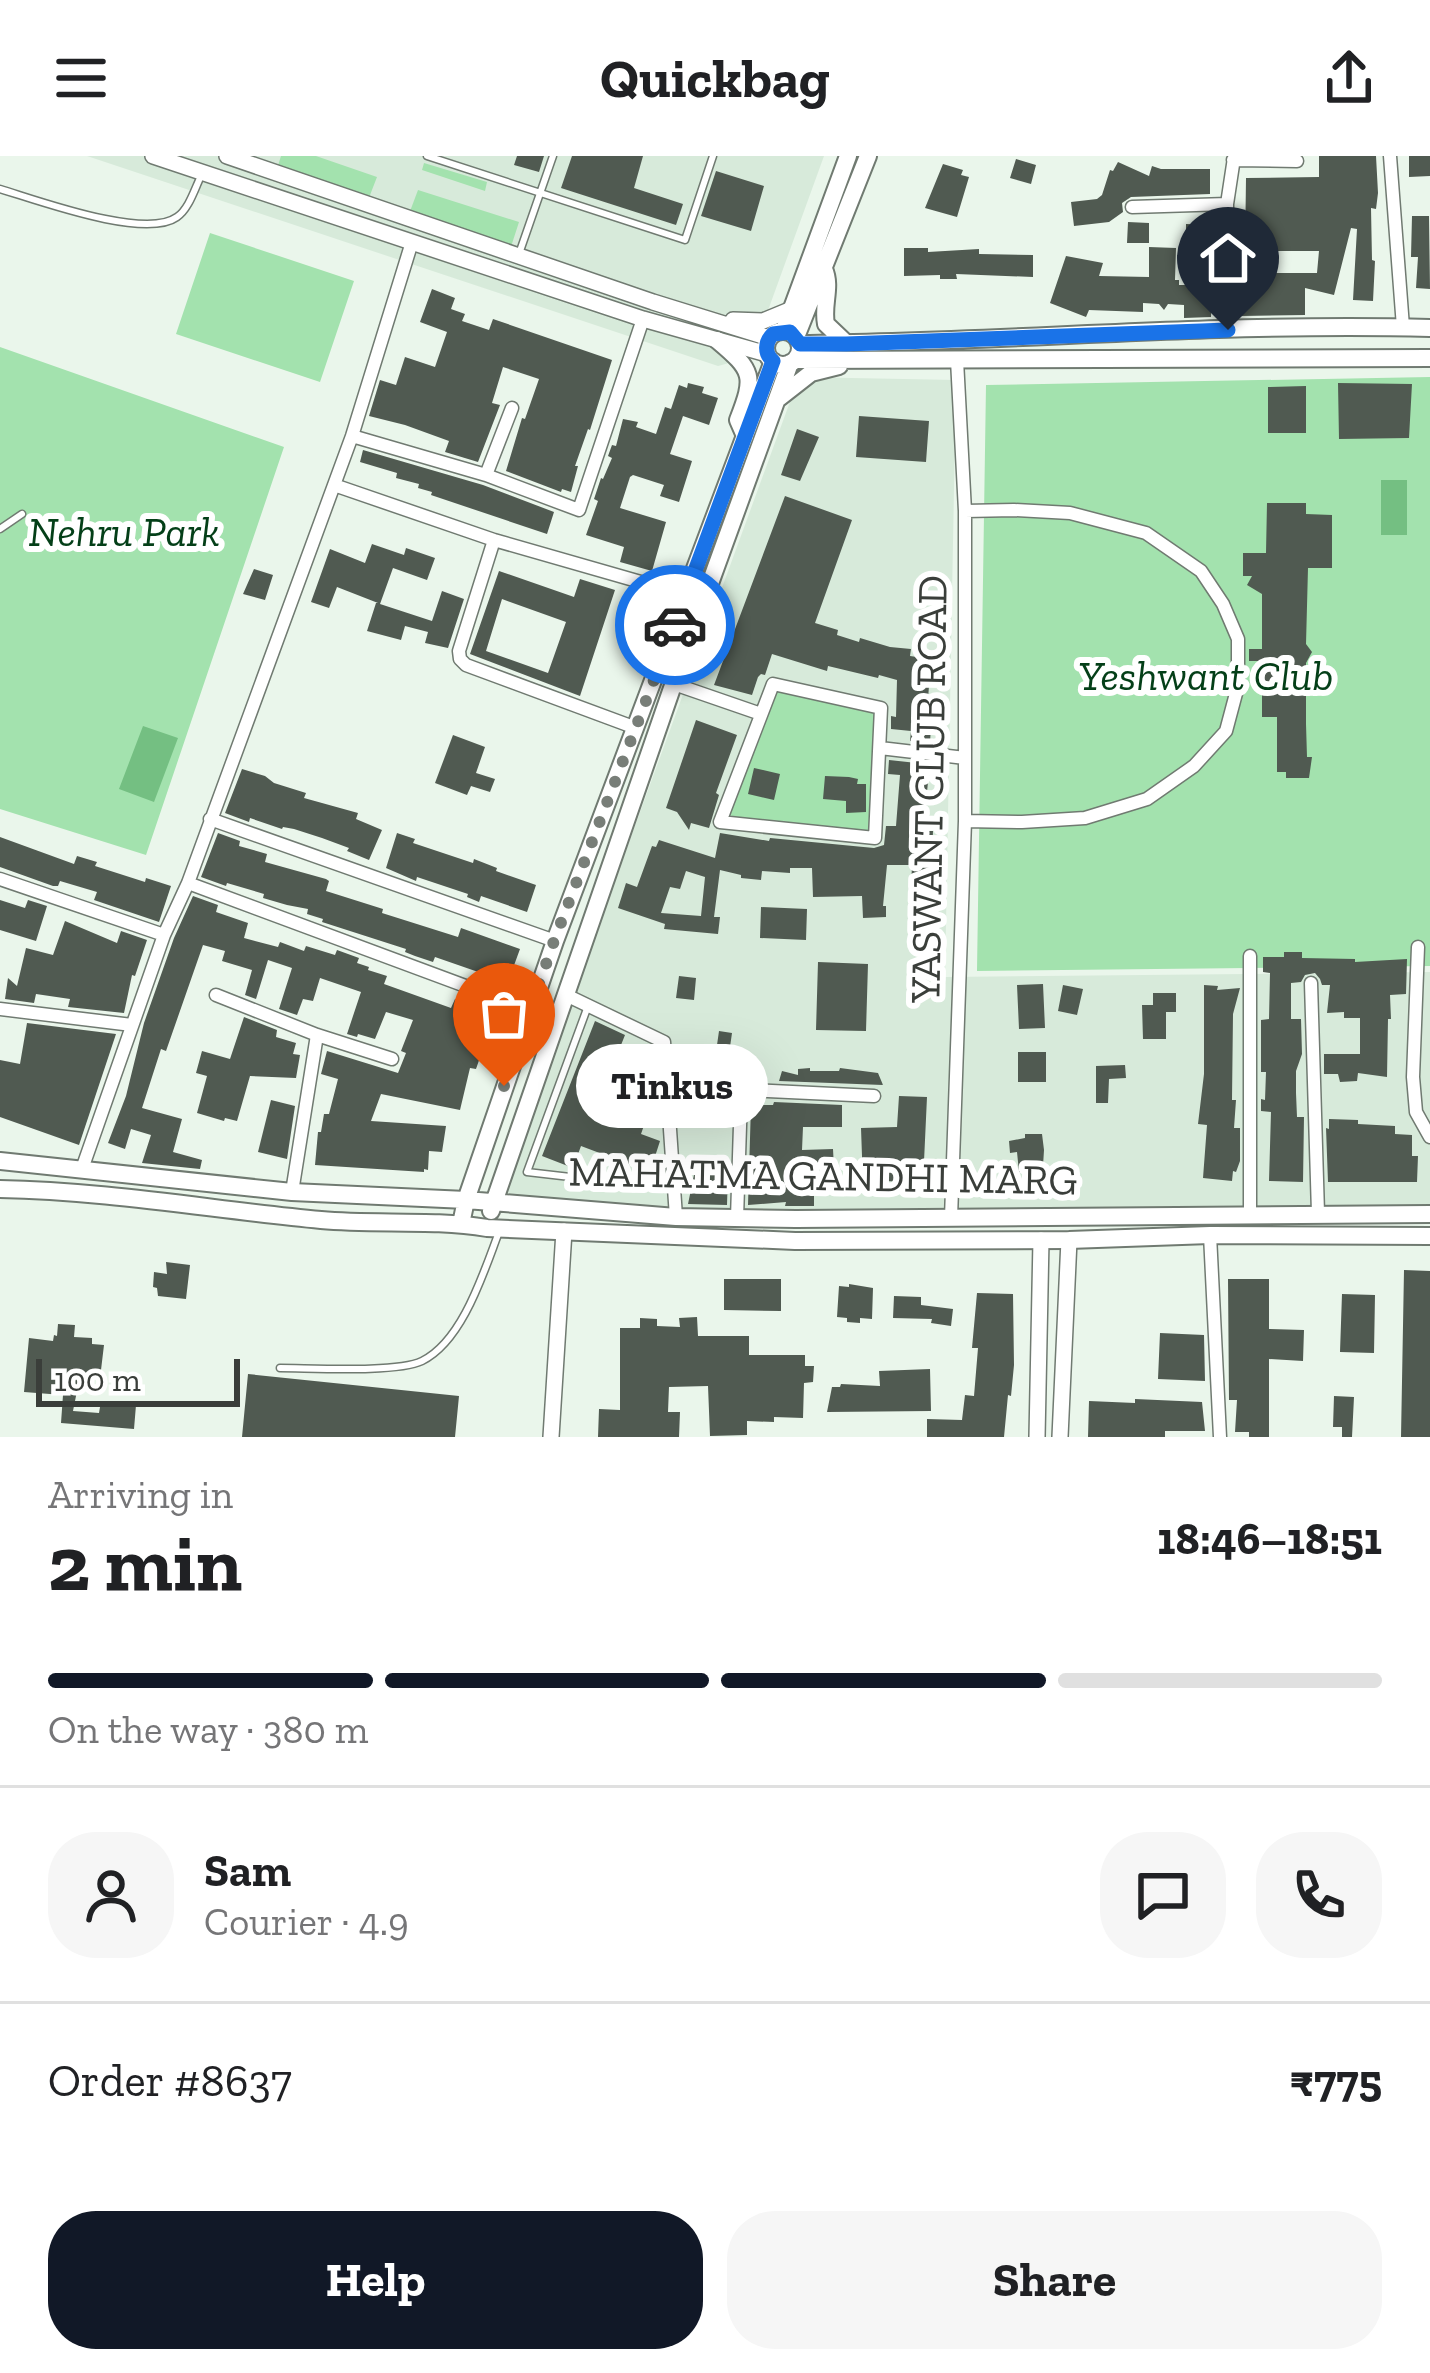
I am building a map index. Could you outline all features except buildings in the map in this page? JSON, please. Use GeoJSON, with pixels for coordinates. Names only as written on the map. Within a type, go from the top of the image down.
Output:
{"type":"FeatureCollection","features":[{"type":"Feature","properties":{"kind":"main road"},"geometry":{"type":"LineString","coordinates":[[494,1229],[494,1202],[777,399],[792,309],[848,156]]}},
{"type":"Feature","properties":{"kind":"main road"},"geometry":{"type":"LineString","coordinates":[[461,1224],[554,941],[745,436],[824,268],[868,156]]}},
{"type":"Feature","properties":{"kind":"main road"},"geometry":{"type":"LineString","coordinates":[[824,268],[830,281],[826,325],[848,352]]}},
{"type":"Feature","properties":{"kind":"main road"},"geometry":{"type":"LineString","coordinates":[[777,399],[811,373],[834,370],[848,352],[1228,330],[1430,328]]}},
{"type":"Feature","properties":{"kind":"main road"},"geometry":{"type":"LineString","coordinates":[[717,340],[748,375],[750,389],[739,421],[745,436]]}},
{"type":"Feature","properties":{"kind":"main road"},"geometry":{"type":"LineString","coordinates":[[785,348],[957,360],[1430,358]]}},
{"type":"Feature","properties":{"kind":"main road","name":"MAHATMA GANDHI MARG"},"geometry":{"type":"LineString","coordinates":[[0,1161],[292,1192],[676,1216],[1430,1214]]}},
{"type":"Feature","properties":{"kind":"main road","name":"MAHATMA GANDHI MARG"},"geometry":{"type":"LineString","coordinates":[[0,1190],[328,1221],[1041,1249],[1210,1235],[1430,1236]]}},
{"type":"Feature","properties":{"kind":"street"},"geometry":{"type":"LineString","coordinates":[[153,156],[644,320],[717,340],[785,348]]}},
{"type":"Feature","properties":{"kind":"street"},"geometry":{"type":"LineString","coordinates":[[227,156],[785,348]]}},
{"type":"Feature","properties":{"kind":"street"},"geometry":{"type":"LineString","coordinates":[[1390,156],[1402,327]]}},
{"type":"Feature","properties":{"kind":"street"},"geometry":{"type":"LineString","coordinates":[[1228,330],[1227,204],[1234,158],[1297,161]]}},
{"type":"Feature","properties":{"kind":"street"},"geometry":{"type":"LineString","coordinates":[[1132,207],[1227,204]]}},
{"type":"Feature","properties":{"kind":"street"},"geometry":{"type":"LineString","coordinates":[[82,1169],[164,935],[188,883],[352,436],[412,242]]}},
{"type":"Feature","properties":{"kind":"street"},"geometry":{"type":"LineString","coordinates":[[712,320],[763,320],[792,309]]}},
{"type":"Feature","properties":{"kind":"street"},"geometry":{"type":"LineString","coordinates":[[352,436],[579,510],[644,320]]}},
{"type":"Feature","properties":{"kind":"street","name":"YASWANT CLUB ROAD"},"geometry":{"type":"LineString","coordinates":[[951,1218],[965,821],[964,511],[957,360]]}},
{"type":"Feature","properties":{"kind":"street"},"geometry":{"type":"LineString","coordinates":[[486,476],[512,408]]}},
{"type":"Feature","properties":{"kind":"street"},"geometry":{"type":"LineString","coordinates":[[334,485],[494,540],[686,595]]}},
{"type":"Feature","properties":{"kind":"street"},"geometry":{"type":"LineString","coordinates":[[964,511],[1070,513],[1146,533],[1202,571],[1238,639],[1238,686],[1226,730],[1194,766],[1147,799],[1085,818],[965,821]]}},
{"type":"Feature","properties":{"kind":"street"},"geometry":{"type":"LineString","coordinates":[[494,540],[460,659],[636,728]]}},
{"type":"Feature","properties":{"kind":"street"},"geometry":{"type":"LineString","coordinates":[[674,684],[761,714]]}},
{"type":"Feature","properties":{"kind":"street"},"geometry":{"type":"LineString","coordinates":[[773,684],[881,708],[880,748],[875,838],[720,822],[773,684]]}},
{"type":"Feature","properties":{"kind":"street"},"geometry":{"type":"LineString","coordinates":[[880,748],[965,758]]}},
{"type":"Feature","properties":{"kind":"street"},"geometry":{"type":"LineString","coordinates":[[210,819],[554,941]]}},
{"type":"Feature","properties":{"kind":"street"},"geometry":{"type":"LineString","coordinates":[[0,879],[164,935]]}},
{"type":"Feature","properties":{"kind":"street"},"geometry":{"type":"LineString","coordinates":[[188,883],[530,1010]]}},
{"type":"Feature","properties":{"kind":"street"},"geometry":{"type":"LineString","coordinates":[[1418,947],[1423,1029],[1413,1077],[1416,1112],[1430,1137]]}},
{"type":"Feature","properties":{"kind":"street"},"geometry":{"type":"LineString","coordinates":[[1250,956],[1250,1214]]}},
{"type":"Feature","properties":{"kind":"street"},"geometry":{"type":"LineString","coordinates":[[1311,983],[1318,1214]]}},
{"type":"Feature","properties":{"kind":"street"},"geometry":{"type":"LineString","coordinates":[[216,995],[392,1059]]}},
{"type":"Feature","properties":{"kind":"street"},"geometry":{"type":"LineString","coordinates":[[566,995],[664,1042],[676,1216]]}},
{"type":"Feature","properties":{"kind":"street"},"geometry":{"type":"LineString","coordinates":[[0,1009],[132,1024]]}},
{"type":"Feature","properties":{"kind":"street"},"geometry":{"type":"LineString","coordinates":[[292,1192],[316,1035]]}},
{"type":"Feature","properties":{"kind":"street"},"geometry":{"type":"LineString","coordinates":[[737,1217],[741,1095],[749,1090],[874,1096]]}},
{"type":"Feature","properties":{"kind":"street"},"geometry":{"type":"LineString","coordinates":[[550,1437],[564,1232]]}},
{"type":"Feature","properties":{"kind":"street"},"geometry":{"type":"LineString","coordinates":[[1210,1235],[1220,1437]]}},
{"type":"Feature","properties":{"kind":"street"},"geometry":{"type":"LineString","coordinates":[[1037,1437],[1041,1249]]}},
{"type":"Feature","properties":{"kind":"street"},"geometry":{"type":"LineString","coordinates":[[1060,1437],[1068,1249]]}},
{"type":"Feature","properties":{"kind":"lane"},"geometry":{"type":"LineString","coordinates":[[428,156],[685,240],[713,156]]}},
{"type":"Feature","properties":{"kind":"lane"},"geometry":{"type":"LineString","coordinates":[[518,255],[553,156]]}},
{"type":"Feature","properties":{"kind":"lane"},"geometry":{"type":"LineString","coordinates":[[0,189],[108,220],[162,223],[182,213],[202,172]]}},
{"type":"Feature","properties":{"kind":"lane"},"geometry":{"type":"LineString","coordinates":[[0,529],[22,514]]}},
{"type":"Feature","properties":{"kind":"lane"},"geometry":{"type":"LineString","coordinates":[[588,1006],[527,1172],[674,1189]]}},
{"type":"Feature","properties":{"kind":"lane"},"geometry":{"type":"LineString","coordinates":[[280,1368],[404,1366],[426,1360],[473,1300],[494,1229]]}},
{"type":"Feature","properties":{"kind":"shaded area"},"geometry":{"type":"Polygon","coordinates":[[[87,156],[824,156],[758,338],[744,359],[718,366],[87,156]]]}},
{"type":"Feature","properties":{"kind":"shaded area"},"geometry":{"type":"Polygon","coordinates":[[[799,377],[956,380],[945,977],[1430,972],[1430,1219],[849,1222],[499,1198],[799,377]]]}},
{"type":"Feature","properties":{"kind":"shaded area"},"geometry":{"type":"Polygon","coordinates":[[[1381,480],[1407,480],[1407,535],[1381,535],[1381,480]]]}},
{"type":"Feature","properties":{"kind":"shaded area"},"geometry":{"type":"Polygon","coordinates":[[[143,726],[178,738],[154,802],[119,789],[143,726]]]}},
{"type":"Feature","properties":{"kind":"green space"},"geometry":{"type":"Polygon","coordinates":[[[281,156],[316,156],[377,177],[365,208],[274,178],[281,156]]]}},
{"type":"Feature","properties":{"kind":"green space"},"geometry":{"type":"Polygon","coordinates":[[[424,163],[487,182],[485,191],[422,170],[424,163]]]}},
{"type":"Feature","properties":{"kind":"green space"},"geometry":{"type":"Polygon","coordinates":[[[418,190],[519,222],[508,256],[406,222],[418,190]]]}},
{"type":"Feature","properties":{"kind":"green space"},"geometry":{"type":"Polygon","coordinates":[[[210,233],[354,281],[320,382],[176,334],[210,233]]]}},
{"type":"Feature","properties":{"kind":"green space","name":"Nehru Park"},"geometry":{"type":"Polygon","coordinates":[[[0,347],[284,447],[146,855],[0,809],[0,347]]]}},
{"type":"Feature","properties":{"kind":"green space","name":"Yeshwant Club"},"geometry":{"type":"Polygon","coordinates":[[[1430,377],[1430,966],[977,971],[986,385],[1430,377]]]}},
{"type":"Feature","properties":{"kind":"green space"},"geometry":{"type":"Polygon","coordinates":[[[773,684],[881,708],[875,838],[720,822],[773,684]]]}},
{"type":"Feature","properties":{"kind":"way so far"},"geometry":{"type":"LineString","coordinates":[[504,1086],[675,625]]}},
{"type":"Feature","properties":{"kind":"place","name":"Tinkus"},"geometry":{"type":"Point","coordinates":[504,1086]}},
{"type":"Feature","properties":{"kind":"route"},"geometry":{"type":"LineString","coordinates":[[675,625],[773,361],[766,348],[773,334],[790,332],[800,344],[846,344],[1228,330]]}}]}
